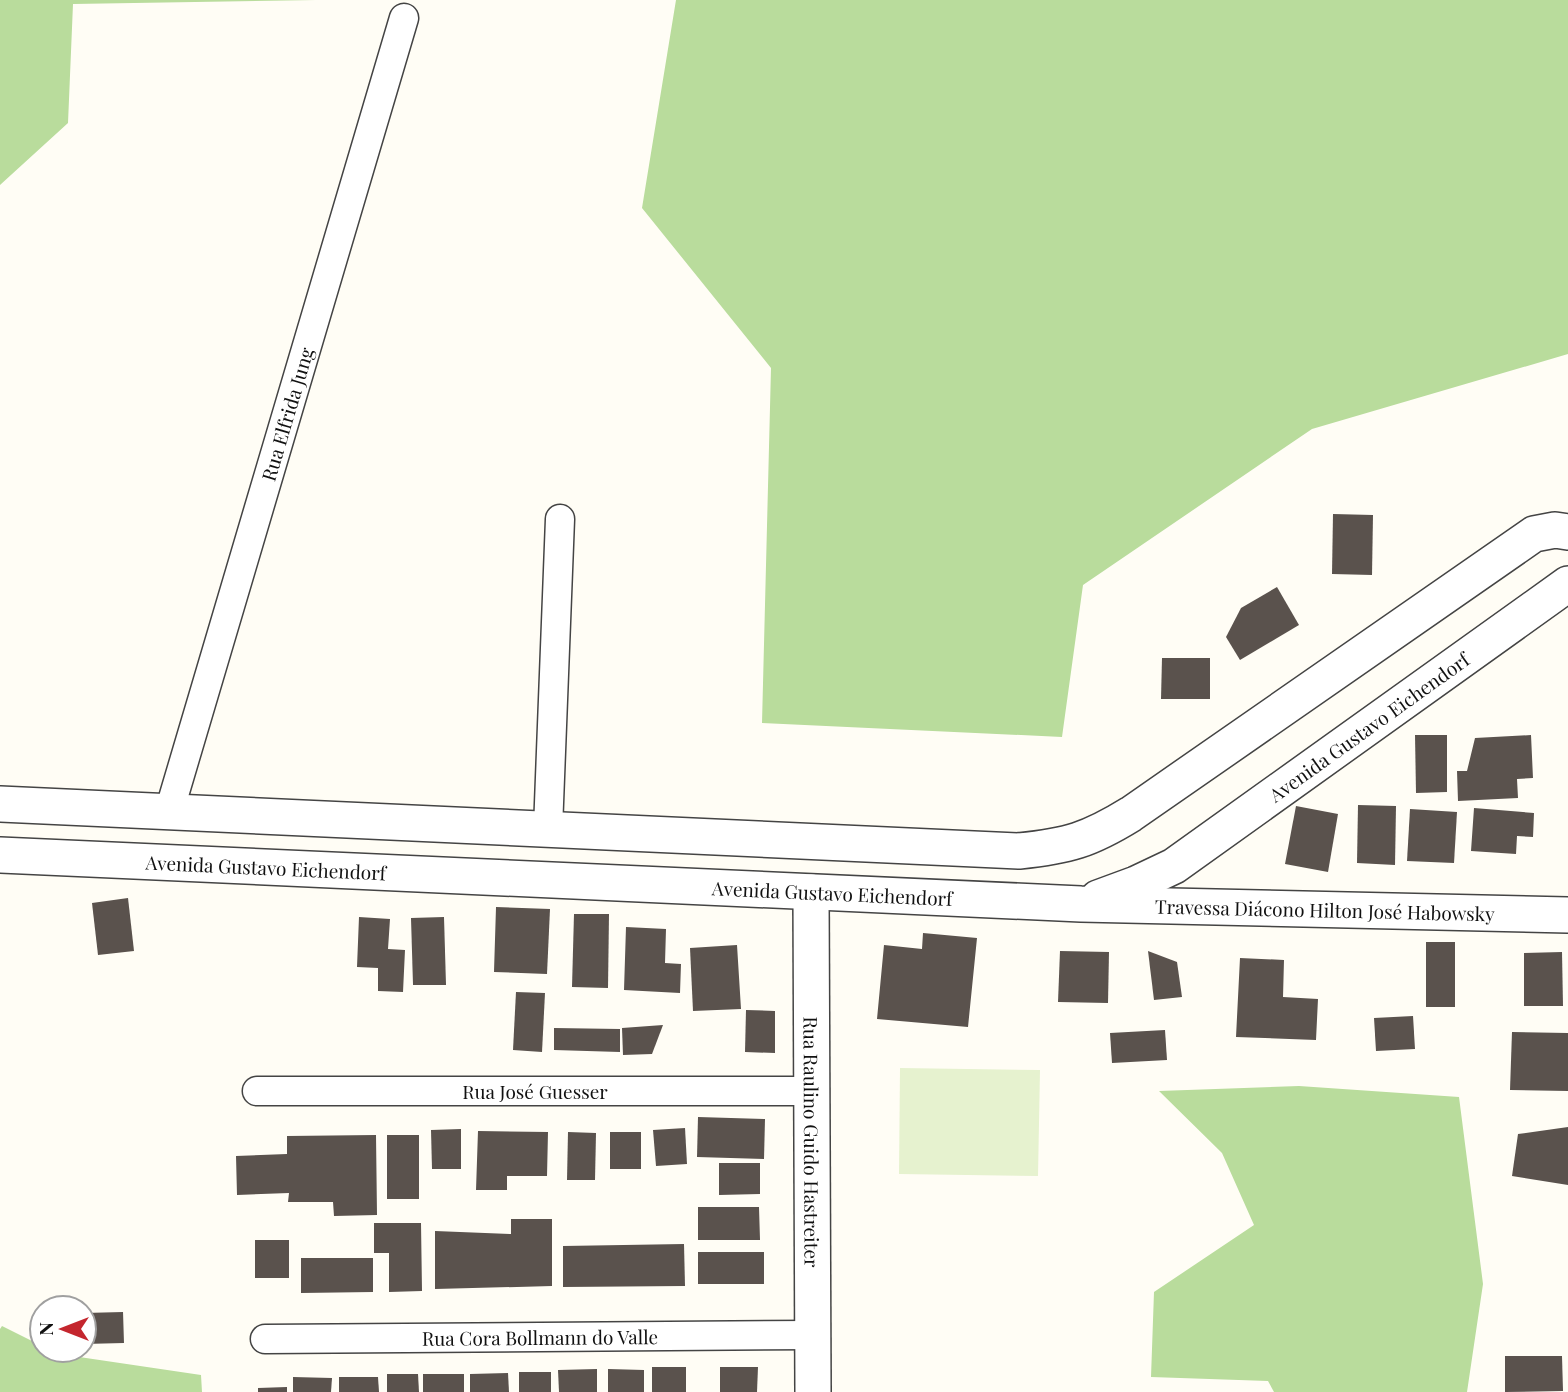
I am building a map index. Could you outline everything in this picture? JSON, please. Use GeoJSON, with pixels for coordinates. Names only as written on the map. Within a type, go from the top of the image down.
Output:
{"type":"FeatureCollection","features":[{"type":"Feature","properties":{"kind":"street","name":"Rua Elfrida Jung"},"geometry":{"type":"LineString","coordinates":[[169,812],[404,18]]}},
{"type":"Feature","properties":{"kind":"street"},"geometry":{"type":"LineString","coordinates":[[548,829],[560,519]]}},
{"type":"Feature","properties":{"kind":"street"},"geometry":{"type":"LineString","coordinates":[[0,804],[1019,851],[1076,842],[1103,831],[1131,814],[1534,534],[1555,530],[1568,532]]}},
{"type":"Feature","properties":{"kind":"street","name":"Avenida Gustavo Eichendorf"},"geometry":{"type":"LineString","coordinates":[[0,855],[1082,904],[1136,884],[1174,866],[1568,584]]}},
{"type":"Feature","properties":{"kind":"street"},"geometry":{"type":"LineString","coordinates":[[268,867],[270,817]]}},
{"type":"Feature","properties":{"kind":"street","name":"Rua Raulino Guido Hastreiter"},"geometry":{"type":"LineString","coordinates":[[811,892],[813,1392]]}},
{"type":"Feature","properties":{"kind":"street","name":"Travessa Diácono Hilton José Habowsky"},"geometry":{"type":"LineString","coordinates":[[1082,904],[1568,915]]}},
{"type":"Feature","properties":{"kind":"street","name":"Rua José Guesser"},"geometry":{"type":"LineString","coordinates":[[257,1091],[812,1091]]}},
{"type":"Feature","properties":{"kind":"street","name":"Rua Cora Bollmann do Valle"},"geometry":{"type":"LineString","coordinates":[[265,1339],[813,1335]]}},
{"type":"Feature","properties":{"kind":"green space"},"geometry":{"type":"Polygon","coordinates":[[[0,0],[316,0],[73,4],[68,123],[0,185],[0,0]]]}},
{"type":"Feature","properties":{"kind":"green space"},"geometry":{"type":"Polygon","coordinates":[[[676,0],[1568,0],[1568,354],[1312,429],[1083,585],[1062,737],[762,723],[771,368],[642,208],[676,0]]]}},
{"type":"Feature","properties":{"kind":"green space"},"geometry":{"type":"Polygon","coordinates":[[[900,1068],[1040,1070],[1038,1176],[899,1174],[900,1068]]]}},
{"type":"Feature","properties":{"kind":"green space"},"geometry":{"type":"Polygon","coordinates":[[[1299,1086],[1459,1097],[1483,1284],[1467,1392],[1274,1392],[1268,1381],[1151,1377],[1154,1292],[1254,1225],[1222,1153],[1159,1091],[1299,1086]]]}},
{"type":"Feature","properties":{"kind":"green space"},"geometry":{"type":"Polygon","coordinates":[[[2,1326],[28,1339],[28,1364],[98,1364],[98,1360],[201,1375],[202,1392],[0,1392],[2,1326]]]}},
{"type":"Feature","properties":{"kind":"building"},"geometry":{"type":"Polygon","coordinates":[[[1333,514],[1373,515],[1372,575],[1332,574],[1333,514]]]}},
{"type":"Feature","properties":{"kind":"building"},"geometry":{"type":"Polygon","coordinates":[[[1277,587],[1299,625],[1240,660],[1226,637],[1241,608],[1277,587]]]}},
{"type":"Feature","properties":{"kind":"building"},"geometry":{"type":"Polygon","coordinates":[[[1162,658],[1210,658],[1210,699],[1161,699],[1162,658]]]}},
{"type":"Feature","properties":{"kind":"building"},"geometry":{"type":"Polygon","coordinates":[[[1415,735],[1447,735],[1447,792],[1416,793],[1415,735]]]}},
{"type":"Feature","properties":{"kind":"building"},"geometry":{"type":"Polygon","coordinates":[[[1531,735],[1533,778],[1517,779],[1518,798],[1458,801],[1457,771],[1467,771],[1475,738],[1531,735]]]}},
{"type":"Feature","properties":{"kind":"building"},"geometry":{"type":"Polygon","coordinates":[[[1358,805],[1396,806],[1395,865],[1357,863],[1358,805]]]}},
{"type":"Feature","properties":{"kind":"building"},"geometry":{"type":"Polygon","coordinates":[[[1296,806],[1338,814],[1328,872],[1285,864],[1296,806]]]}},
{"type":"Feature","properties":{"kind":"building"},"geometry":{"type":"Polygon","coordinates":[[[1474,808],[1534,813],[1533,837],[1517,836],[1516,854],[1471,851],[1474,808]]]}},
{"type":"Feature","properties":{"kind":"building"},"geometry":{"type":"Polygon","coordinates":[[[1410,809],[1457,812],[1454,863],[1407,861],[1410,809]]]}},
{"type":"Feature","properties":{"kind":"building"},"geometry":{"type":"Polygon","coordinates":[[[128,898],[134,951],[98,955],[92,903],[128,898]]]}},
{"type":"Feature","properties":{"kind":"building"},"geometry":{"type":"Polygon","coordinates":[[[496,907],[550,909],[547,974],[494,972],[496,907]]]}},
{"type":"Feature","properties":{"kind":"building"},"geometry":{"type":"Polygon","coordinates":[[[574,914],[609,914],[608,988],[572,987],[574,914]]]}},
{"type":"Feature","properties":{"kind":"building"},"geometry":{"type":"Polygon","coordinates":[[[359,917],[390,919],[388,949],[405,950],[403,992],[378,991],[378,968],[357,967],[359,917]]]}},
{"type":"Feature","properties":{"kind":"building"},"geometry":{"type":"Polygon","coordinates":[[[444,917],[446,985],[413,985],[411,918],[444,917]]]}},
{"type":"Feature","properties":{"kind":"building"},"geometry":{"type":"Polygon","coordinates":[[[626,927],[666,929],[665,963],[681,964],[680,993],[624,990],[626,927]]]}},
{"type":"Feature","properties":{"kind":"building"},"geometry":{"type":"Polygon","coordinates":[[[923,933],[977,938],[968,1027],[877,1019],[884,945],[922,949],[923,933]]]}},
{"type":"Feature","properties":{"kind":"building"},"geometry":{"type":"Polygon","coordinates":[[[1426,942],[1455,942],[1455,1007],[1426,1007],[1426,942]]]}},
{"type":"Feature","properties":{"kind":"building"},"geometry":{"type":"Polygon","coordinates":[[[737,945],[741,1009],[693,1011],[690,948],[737,945]]]}},
{"type":"Feature","properties":{"kind":"building"},"geometry":{"type":"Polygon","coordinates":[[[1060,951],[1109,952],[1108,1003],[1058,1002],[1060,951]]]}},
{"type":"Feature","properties":{"kind":"building"},"geometry":{"type":"Polygon","coordinates":[[[1148,951],[1177,962],[1182,997],[1154,1000],[1148,951]]]}},
{"type":"Feature","properties":{"kind":"building"},"geometry":{"type":"Polygon","coordinates":[[[1562,952],[1563,1006],[1524,1006],[1524,953],[1562,952]]]}},
{"type":"Feature","properties":{"kind":"building"},"geometry":{"type":"Polygon","coordinates":[[[1240,958],[1284,960],[1283,997],[1318,999],[1316,1040],[1236,1037],[1240,958]]]}},
{"type":"Feature","properties":{"kind":"building"},"geometry":{"type":"Polygon","coordinates":[[[516,992],[545,993],[542,1052],[513,1050],[516,992]]]}},
{"type":"Feature","properties":{"kind":"building"},"geometry":{"type":"Polygon","coordinates":[[[746,1010],[775,1011],[775,1053],[745,1052],[746,1010]]]}},
{"type":"Feature","properties":{"kind":"building"},"geometry":{"type":"Polygon","coordinates":[[[1413,1016],[1415,1049],[1376,1051],[1374,1018],[1413,1016]]]}},
{"type":"Feature","properties":{"kind":"building"},"geometry":{"type":"Polygon","coordinates":[[[663,1025],[652,1054],[623,1055],[622,1028],[663,1025]]]}},
{"type":"Feature","properties":{"kind":"building"},"geometry":{"type":"Polygon","coordinates":[[[554,1028],[620,1029],[620,1052],[554,1050],[554,1028]]]}},
{"type":"Feature","properties":{"kind":"building"},"geometry":{"type":"Polygon","coordinates":[[[1165,1030],[1167,1060],[1112,1063],[1110,1033],[1165,1030]]]}},
{"type":"Feature","properties":{"kind":"building"},"geometry":{"type":"Polygon","coordinates":[[[1512,1032],[1568,1033],[1568,1091],[1510,1090],[1512,1032]]]}},
{"type":"Feature","properties":{"kind":"building"},"geometry":{"type":"Polygon","coordinates":[[[698,1117],[765,1119],[764,1159],[697,1157],[698,1117]]]}},
{"type":"Feature","properties":{"kind":"building"},"geometry":{"type":"Polygon","coordinates":[[[1568,1127],[1568,1185],[1512,1176],[1518,1134],[1568,1127]]]}},
{"type":"Feature","properties":{"kind":"building"},"geometry":{"type":"Polygon","coordinates":[[[685,1128],[687,1164],[656,1166],[653,1130],[685,1128]]]}},
{"type":"Feature","properties":{"kind":"building"},"geometry":{"type":"Polygon","coordinates":[[[461,1129],[461,1169],[432,1169],[431,1130],[461,1129]]]}},
{"type":"Feature","properties":{"kind":"building"},"geometry":{"type":"Polygon","coordinates":[[[478,1131],[548,1132],[547,1176],[507,1176],[507,1190],[476,1190],[478,1131]]]}},
{"type":"Feature","properties":{"kind":"building"},"geometry":{"type":"Polygon","coordinates":[[[568,1132],[596,1133],[595,1180],[567,1180],[568,1132]]]}},
{"type":"Feature","properties":{"kind":"building"},"geometry":{"type":"Polygon","coordinates":[[[610,1132],[641,1132],[641,1169],[610,1169],[610,1132]]]}},
{"type":"Feature","properties":{"kind":"building"},"geometry":{"type":"Polygon","coordinates":[[[376,1135],[377,1215],[334,1216],[333,1202],[288,1202],[289,1193],[237,1195],[236,1156],[287,1154],[287,1136],[376,1135]]]}},
{"type":"Feature","properties":{"kind":"building"},"geometry":{"type":"Polygon","coordinates":[[[387,1135],[419,1135],[419,1199],[387,1199],[387,1135]]]}},
{"type":"Feature","properties":{"kind":"building"},"geometry":{"type":"Polygon","coordinates":[[[719,1163],[760,1163],[760,1194],[719,1195],[719,1163]]]}},
{"type":"Feature","properties":{"kind":"building"},"geometry":{"type":"Polygon","coordinates":[[[698,1207],[759,1207],[760,1240],[698,1240],[698,1207]]]}},
{"type":"Feature","properties":{"kind":"building"},"geometry":{"type":"Polygon","coordinates":[[[511,1219],[552,1219],[552,1286],[435,1289],[435,1231],[511,1234],[511,1219]]]}},
{"type":"Feature","properties":{"kind":"building"},"geometry":{"type":"Polygon","coordinates":[[[374,1223],[421,1223],[422,1291],[389,1292],[389,1253],[374,1253],[374,1223]]]}},
{"type":"Feature","properties":{"kind":"building"},"geometry":{"type":"Polygon","coordinates":[[[255,1240],[289,1240],[289,1278],[255,1278],[255,1240]]]}},
{"type":"Feature","properties":{"kind":"building"},"geometry":{"type":"Polygon","coordinates":[[[684,1244],[685,1286],[563,1287],[563,1246],[684,1244]]]}},
{"type":"Feature","properties":{"kind":"building"},"geometry":{"type":"Polygon","coordinates":[[[698,1252],[764,1252],[764,1284],[698,1284],[698,1252]]]}},
{"type":"Feature","properties":{"kind":"building"},"geometry":{"type":"Polygon","coordinates":[[[301,1258],[373,1258],[373,1292],[301,1293],[301,1258]]]}},
{"type":"Feature","properties":{"kind":"building"},"geometry":{"type":"Polygon","coordinates":[[[123,1312],[124,1343],[98,1344],[98,1313],[123,1312]]]}},
{"type":"Feature","properties":{"kind":"building"},"geometry":{"type":"Polygon","coordinates":[[[1505,1356],[1562,1356],[1563,1391],[1505,1392],[1505,1356]]]}},
{"type":"Feature","properties":{"kind":"building"},"geometry":{"type":"Polygon","coordinates":[[[652,1367],[686,1367],[686,1392],[652,1392],[652,1367]]]}},
{"type":"Feature","properties":{"kind":"building"},"geometry":{"type":"Polygon","coordinates":[[[720,1367],[758,1367],[757,1392],[720,1392],[720,1367]]]}},
{"type":"Feature","properties":{"kind":"building"},"geometry":{"type":"Polygon","coordinates":[[[597,1369],[597,1392],[559,1392],[558,1370],[597,1369]]]}},
{"type":"Feature","properties":{"kind":"building"},"geometry":{"type":"Polygon","coordinates":[[[608,1369],[644,1370],[644,1392],[608,1392],[608,1369]]]}},
{"type":"Feature","properties":{"kind":"building"},"geometry":{"type":"Polygon","coordinates":[[[519,1372],[551,1372],[551,1392],[519,1392],[519,1372]]]}},
{"type":"Feature","properties":{"kind":"building"},"geometry":{"type":"Polygon","coordinates":[[[508,1373],[509,1392],[470,1392],[470,1374],[508,1373]]]}},
{"type":"Feature","properties":{"kind":"building"},"geometry":{"type":"Polygon","coordinates":[[[387,1374],[418,1374],[419,1392],[387,1392],[387,1374]]]}},
{"type":"Feature","properties":{"kind":"building"},"geometry":{"type":"Polygon","coordinates":[[[423,1374],[464,1374],[464,1392],[423,1392],[423,1374]]]}},
{"type":"Feature","properties":{"kind":"building"},"geometry":{"type":"Polygon","coordinates":[[[293,1377],[332,1378],[331,1392],[293,1392],[293,1377]]]}},
{"type":"Feature","properties":{"kind":"building"},"geometry":{"type":"Polygon","coordinates":[[[339,1377],[378,1377],[379,1392],[339,1392],[339,1377]]]}},
{"type":"Feature","properties":{"kind":"building"},"geometry":{"type":"Polygon","coordinates":[[[287,1387],[287,1392],[258,1392],[258,1388],[287,1387]]]}}]}
